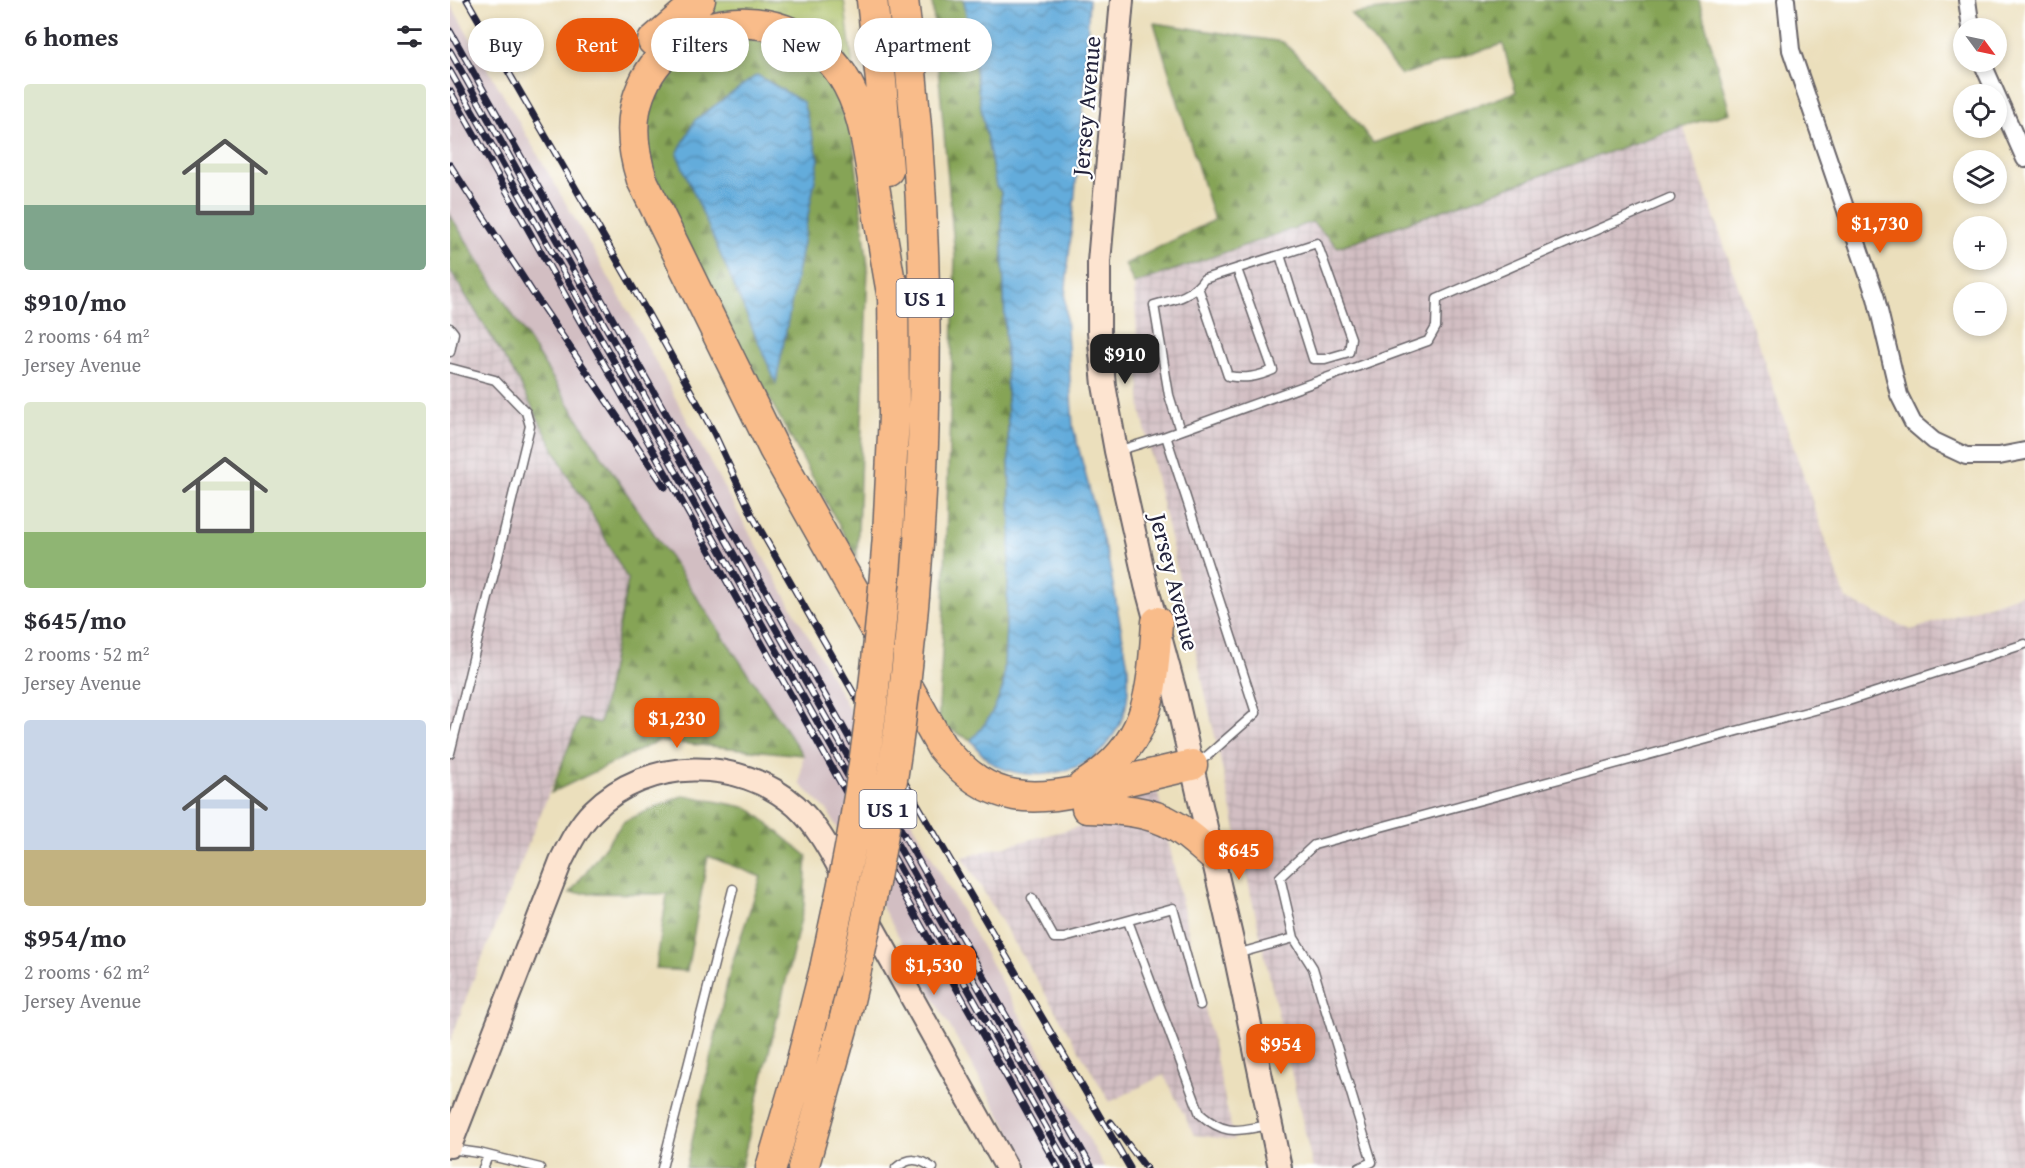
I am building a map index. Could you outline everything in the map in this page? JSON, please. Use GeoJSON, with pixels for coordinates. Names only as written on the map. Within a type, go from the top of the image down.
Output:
{"type":"FeatureCollection","features":[{"type":"Feature","properties":{"kind":"highway"},"geometry":{"type":"LineString","coordinates":[[700,0],[643,52],[628,77],[616,117],[616,145],[621,171],[636,212],[785,506],[930,761],[962,792],[1001,810],[1027,815],[1040,815],[1080,800],[1193,772]]}},
{"type":"Feature","properties":{"kind":"highway","name":"US 1"},"geometry":{"type":"LineString","coordinates":[[771,1168],[799,1072],[825,969],[854,826],[877,660],[888,536],[894,415],[894,304],[886,137],[872,0]]}},
{"type":"Feature","properties":{"kind":"highway","name":"US 1"},"geometry":{"type":"LineString","coordinates":[[803,1168],[845,1018],[880,860],[898,748],[914,596],[926,378],[924,258],[918,143],[903,0]]}},
{"type":"Feature","properties":{"kind":"highway"},"geometry":{"type":"LineString","coordinates":[[918,143],[923,0]]}},
{"type":"Feature","properties":{"kind":"highway"},"geometry":{"type":"LineString","coordinates":[[894,304],[870,159],[860,114],[845,80],[826,54],[791,30],[778,25],[751,21],[735,21],[710,26],[691,34],[667,51],[650,73],[639,96],[633,141],[638,167],[654,208],[774,449],[934,737],[949,757],[981,783],[1005,793],[1032,798],[1080,800],[1161,819],[1185,832],[1213,856]]}},
{"type":"Feature","properties":{"kind":"highway"},"geometry":{"type":"LineString","coordinates":[[1080,800],[1097,776],[1124,753],[1138,731],[1151,685],[1157,622]]}},
{"type":"Feature","properties":{"kind":"main road","name":"Jersey Avenue"},"geometry":{"type":"LineString","coordinates":[[1122,0],[1102,214],[1099,284],[1101,358],[1116,451],[1146,585],[1213,856],[1280,1168]]}},
{"type":"Feature","properties":{"kind":"main road"},"geometry":{"type":"LineString","coordinates":[[450,1148],[554,876],[575,835],[593,811],[628,786],[675,770],[700,769],[741,776],[771,789],[797,807],[816,828],[1007,1168]]}},
{"type":"Feature","properties":{"kind":"street"},"geometry":{"type":"LineString","coordinates":[[1786,0],[1791,50],[1876,298],[1899,395],[1913,423],[1934,441],[1966,456],[1999,456],[2025,451]]}},
{"type":"Feature","properties":{"kind":"street"},"geometry":{"type":"LineString","coordinates":[[1967,0],[1970,18]]}},
{"type":"Feature","properties":{"kind":"street"},"geometry":{"type":"LineString","coordinates":[[1987,72],[2024,154]]}},
{"type":"Feature","properties":{"kind":"lane"},"geometry":{"type":"LineString","coordinates":[[1116,451],[1147,444],[1428,341],[1436,327],[1437,299],[1670,198]]}},
{"type":"Feature","properties":{"kind":"lane"},"geometry":{"type":"LineString","coordinates":[[1180,431],[1169,395],[1154,305],[1184,297],[1198,287],[1204,279],[1317,243],[1351,338],[1349,352],[1325,359],[1313,358],[1280,255]]}},
{"type":"Feature","properties":{"kind":"lane"},"geometry":{"type":"LineString","coordinates":[[1198,287],[1228,376],[1258,377],[1273,370],[1237,269]]}},
{"type":"Feature","properties":{"kind":"lane"},"geometry":{"type":"LineString","coordinates":[[450,328],[454,333],[450,352]]}},
{"type":"Feature","properties":{"kind":"lane"},"geometry":{"type":"LineString","coordinates":[[450,368],[495,380],[526,412],[530,426],[450,753]]}},
{"type":"Feature","properties":{"kind":"lane"},"geometry":{"type":"LineString","coordinates":[[1166,436],[1256,713],[1207,756],[1193,772]]}},
{"type":"Feature","properties":{"kind":"lane"},"geometry":{"type":"LineString","coordinates":[[1359,1168],[1372,1162],[1313,968],[1294,938],[1280,877],[1314,845],[1848,701],[2025,644]]}},
{"type":"Feature","properties":{"kind":"lane"},"geometry":{"type":"LineString","coordinates":[[662,1168],[733,889]]}},
{"type":"Feature","properties":{"kind":"lane"},"geometry":{"type":"LineString","coordinates":[[1032,898],[1054,938],[1064,938],[1173,908],[1200,1005]]}},
{"type":"Feature","properties":{"kind":"lane"},"geometry":{"type":"LineString","coordinates":[[1128,921],[1200,1114],[1213,1125],[1230,1131],[1270,1125]]}},
{"type":"Feature","properties":{"kind":"lane"},"geometry":{"type":"LineString","coordinates":[[1235,954],[1294,938]]}},
{"type":"Feature","properties":{"kind":"lane"},"geometry":{"type":"LineString","coordinates":[[450,1148],[540,1168]]}},
{"type":"Feature","properties":{"kind":"lane"},"geometry":{"type":"LineString","coordinates":[[483,1168],[488,1156]]}},
{"type":"Feature","properties":{"kind":"lane"},"geometry":{"type":"LineString","coordinates":[[896,1168],[903,1161],[914,1159],[933,1168]]}},
{"type":"Feature","properties":{"kind":"shaded area"},"geometry":{"type":"Polygon","coordinates":[[[450,3],[468,34],[468,72],[490,72],[631,316],[724,488],[1105,1168],[1030,1168],[827,810],[800,784],[803,754],[599,452],[450,215],[450,3]]]}},
{"type":"Feature","properties":{"kind":"shaded area"},"geometry":{"type":"Polygon","coordinates":[[[1683,126],[1846,599],[1911,630],[2025,593],[2025,1168],[1313,1168],[1141,411],[1134,284],[1312,222],[1338,247],[1683,126]]]}},
{"type":"Feature","properties":{"kind":"shaded area"},"geometry":{"type":"Polygon","coordinates":[[[450,270],[518,380],[569,478],[583,498],[628,580],[600,724],[579,719],[450,1043],[450,270]]]}},
{"type":"Feature","properties":{"kind":"shaded area"},"geometry":{"type":"Polygon","coordinates":[[[1157,789],[1234,1140],[1194,1135],[1164,1075],[1110,1102],[963,857],[1082,826],[1157,789]]]}},
{"type":"Feature","properties":{"kind":"green space"},"geometry":{"type":"Polygon","coordinates":[[[718,0],[844,0],[854,75],[842,59],[842,18],[792,18],[742,10],[703,14],[718,0]]]}},
{"type":"Feature","properties":{"kind":"green space"},"geometry":{"type":"Polygon","coordinates":[[[932,0],[964,0],[967,18],[934,18],[932,0]]]}},
{"type":"Feature","properties":{"kind":"green space"},"geometry":{"type":"Polygon","coordinates":[[[1450,0],[1699,0],[1730,113],[1683,126],[1338,247],[1312,222],[1134,284],[1125,264],[1214,220],[1154,23],[1283,42],[1330,88],[1373,143],[1516,92],[1503,44],[1401,75],[1351,14],[1450,0]]]}},
{"type":"Feature","properties":{"kind":"green space"},"geometry":{"type":"Polygon","coordinates":[[[749,38],[761,41],[761,72],[823,72],[828,75],[851,122],[868,267],[857,558],[671,220],[647,152],[644,121],[659,85],[670,72],[749,72],[749,38]]]}},
{"type":"Feature","properties":{"kind":"green space"},"geometry":{"type":"Polygon","coordinates":[[[938,72],[975,72],[996,185],[1001,192],[1011,524],[1003,687],[995,710],[984,728],[971,740],[938,724],[955,257],[938,72]]]}},
{"type":"Feature","properties":{"kind":"green space"},"geometry":{"type":"Polygon","coordinates":[[[450,215],[599,452],[803,755],[658,741],[551,793],[579,719],[600,723],[628,580],[583,498],[569,478],[518,380],[450,270],[450,215]]]}},
{"type":"Feature","properties":{"kind":"green space"},"geometry":{"type":"Polygon","coordinates":[[[684,795],[749,808],[807,856],[804,906],[741,1168],[686,1168],[731,966],[761,877],[708,856],[687,971],[656,969],[667,894],[570,893],[624,821],[684,795]]]}},
{"type":"Feature","properties":{"kind":"water"},"geometry":{"type":"Polygon","coordinates":[[[964,0],[1089,0],[1084,100],[1065,298],[1073,427],[1109,563],[1128,666],[1128,687],[1126,708],[1121,721],[1101,751],[1077,767],[1046,774],[1016,772],[1001,768],[986,759],[971,740],[990,716],[1003,687],[1011,524],[1001,192],[996,186],[975,72],[992,72],[992,18],[967,18],[964,0]]]}},
{"type":"Feature","properties":{"kind":"water"},"geometry":{"type":"Polygon","coordinates":[[[757,75],[803,102],[819,159],[776,383],[677,154],[695,120],[757,75]]]}},
{"type":"Feature","properties":{"kind":"railway"},"geometry":{"type":"LineString","coordinates":[[467,0],[714,433],[753,517],[1130,1168]]}},
{"type":"Feature","properties":{"kind":"railway"},"geometry":{"type":"LineString","coordinates":[[450,31],[1092,1168]]}},
{"type":"Feature","properties":{"kind":"railway"},"geometry":{"type":"LineString","coordinates":[[450,51],[1080,1168]]}},
{"type":"Feature","properties":{"kind":"railway"},"geometry":{"type":"LineString","coordinates":[[450,71],[1069,1168]]}},
{"type":"Feature","properties":{"kind":"railway"},"geometry":{"type":"LineString","coordinates":[[450,91],[1058,1168]]}},
{"type":"Feature","properties":{"kind":"railway"},"geometry":{"type":"LineString","coordinates":[[450,165],[533,293],[665,487]]}},
{"type":"Feature","properties":{"kind":"railway"},"geometry":{"type":"LineString","coordinates":[[1111,1122],[1146,1168]]}}]}
